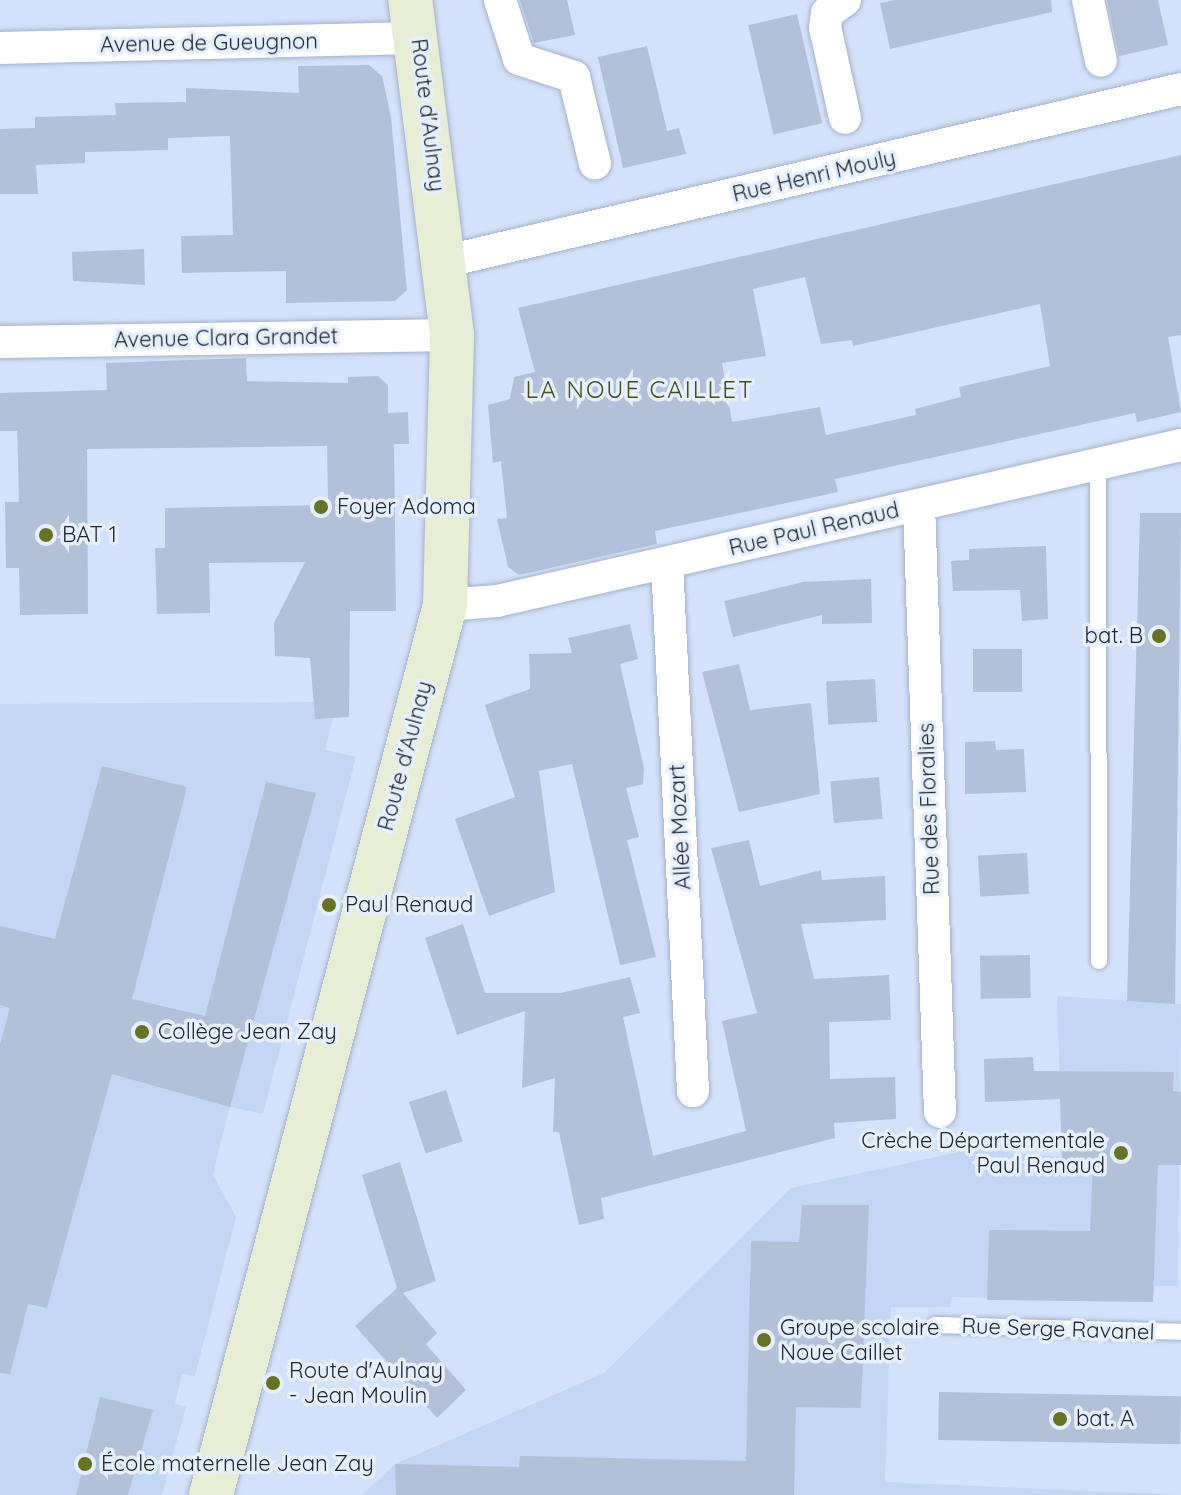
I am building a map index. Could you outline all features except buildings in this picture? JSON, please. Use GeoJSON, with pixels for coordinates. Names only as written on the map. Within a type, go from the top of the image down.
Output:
{"type":"FeatureCollection","features":[{"type":"Feature","properties":{"kind":"street"},"geometry":{"type":"LineString","coordinates":[[500,0],[519,59],[574,77],[595,164]]}},
{"type":"Feature","properties":{"kind":"street"},"geometry":{"type":"LineString","coordinates":[[845,0],[827,13],[825,27],[845,118]]}},
{"type":"Feature","properties":{"kind":"street"},"geometry":{"type":"LineString","coordinates":[[1088,0],[1101,61]]}},
{"type":"Feature","properties":{"kind":"street","name":"Avenue de Gueugnon"},"geometry":{"type":"LineString","coordinates":[[0,48],[414,19]]}},
{"type":"Feature","properties":{"kind":"street","name":"Route d'Aulnay"},"geometry":{"type":"LineString","coordinates":[[211,1495],[445,605],[452,335],[447,261],[414,19]]}},
{"type":"Feature","properties":{"kind":"street","name":"Rue Henri Mouly"},"geometry":{"type":"LineString","coordinates":[[447,261],[1181,89]]}},
{"type":"Feature","properties":{"kind":"street","name":"Avenue Clara Grandet"},"geometry":{"type":"LineString","coordinates":[[0,342],[452,335]]}},
{"type":"Feature","properties":{"kind":"street","name":"Rue Paul Renaud"},"geometry":{"type":"LineString","coordinates":[[445,605],[497,601],[1181,445]]}},
{"type":"Feature","properties":{"kind":"street","name":"Rue des Floralies"},"geometry":{"type":"LineString","coordinates":[[919,505],[940,1112]]}},
{"type":"Feature","properties":{"kind":"street","name":"Allée Mozart"},"geometry":{"type":"LineString","coordinates":[[667,563],[693,1091]]}},
{"type":"Feature","properties":{"kind":"lane"},"geometry":{"type":"LineString","coordinates":[[1098,464],[1099,961]]}},
{"type":"Feature","properties":{"kind":"lane","name":"Rue Serge Ravanel"},"geometry":{"type":"LineString","coordinates":[[935,1325],[1181,1332]]}},
{"type":"Feature","properties":{"kind":"shaded area","name":"Collège Jean Zay"},"geometry":{"type":"Polygon","coordinates":[[[314,702],[316,719],[333,718],[325,750],[356,757],[263,1114],[230,1107],[213,1175],[236,1217],[195,1376],[182,1374],[175,1404],[186,1407],[162,1495],[0,1495],[0,704],[314,702]]]}},
{"type":"Feature","properties":{"kind":"shaded area"},"geometry":{"type":"Polygon","coordinates":[[[1057,996],[1181,1004],[1178,1286],[1154,1286],[1153,1302],[952,1297],[951,1307],[891,1307],[885,1482],[1181,1495],[362,1495],[395,1464],[604,1373],[791,1188],[973,1149],[1062,1157],[1057,996]]]}},
{"type":"Feature","properties":{"kind":"place","name":"Foyer Adoma"},"geometry":{"type":"Point","coordinates":[321,507]}},
{"type":"Feature","properties":{"kind":"place","name":"BAT 1"},"geometry":{"type":"Point","coordinates":[46,535]}},
{"type":"Feature","properties":{"kind":"place","name":"bat. B"},"geometry":{"type":"Point","coordinates":[1159,636]}},
{"type":"Feature","properties":{"kind":"place","name":"Paul Renaud"},"geometry":{"type":"Point","coordinates":[329,905]}},
{"type":"Feature","properties":{"kind":"place","name":"Collège Jean Zay"},"geometry":{"type":"Point","coordinates":[142,1032]}},
{"type":"Feature","properties":{"kind":"place","name":"Crèche Départementale Paul Renaud"},"geometry":{"type":"Point","coordinates":[1121,1153]}},
{"type":"Feature","properties":{"kind":"place","name":"Groupe scolaire Noue Caillet"},"geometry":{"type":"Point","coordinates":[764,1340]}},
{"type":"Feature","properties":{"kind":"place","name":"Route d'Aulnay - Jean Moulin"},"geometry":{"type":"Point","coordinates":[273,1383]}},
{"type":"Feature","properties":{"kind":"place","name":"bat. A"},"geometry":{"type":"Point","coordinates":[1060,1419]}},
{"type":"Feature","properties":{"kind":"place","name":"École maternelle Jean Zay"},"geometry":{"type":"Point","coordinates":[85,1464]}},
{"type":"Feature","properties":{"kind":"district","name":"LA NOUE CAILLET"},"geometry":{"type":"Point","coordinates":[640,390]}}]}
